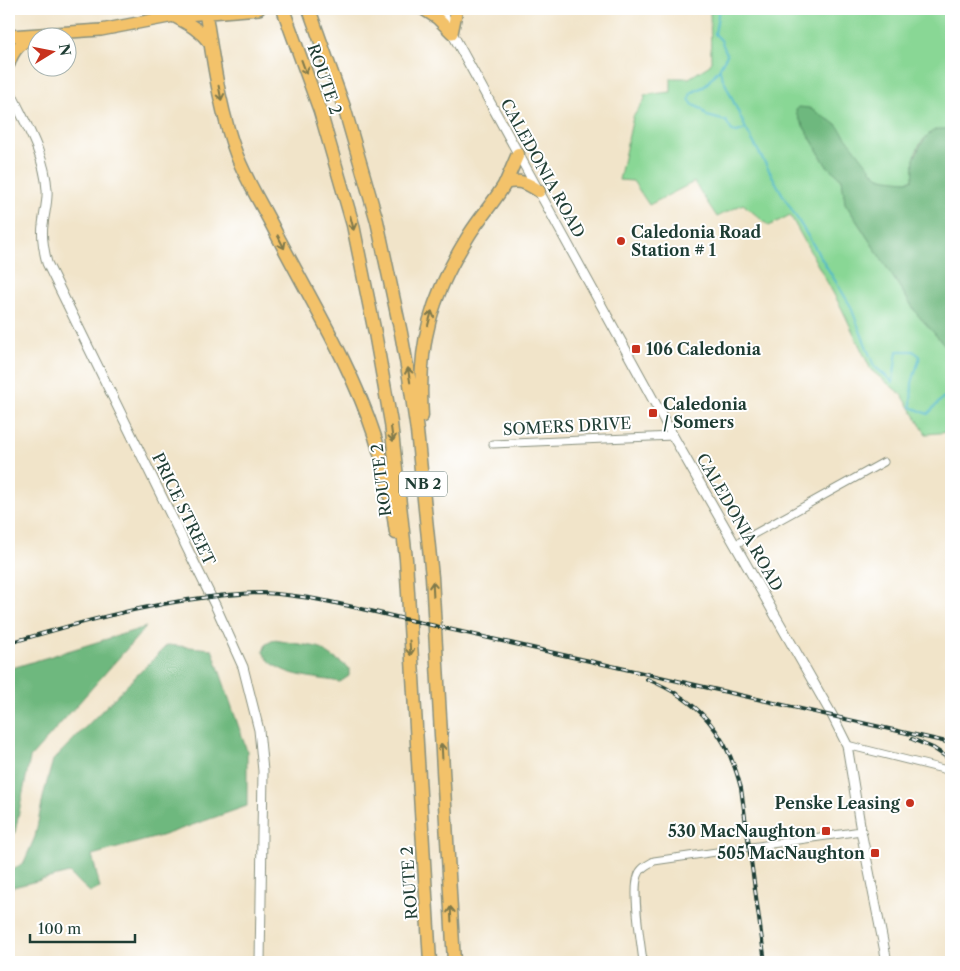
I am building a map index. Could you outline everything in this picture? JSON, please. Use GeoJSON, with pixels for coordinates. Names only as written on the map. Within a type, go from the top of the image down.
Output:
{"type":"FeatureCollection","features":[{"type":"Feature","properties":{"kind":"highway","name":"ROUTE 2"},"geometry":{"type":"LineString","coordinates":[[283,9],[332,150],[353,225],[388,405],[397,469],[406,559],[430,962]]}},
{"type":"Feature","properties":{"kind":"highway"},"geometry":{"type":"LineString","coordinates":[[205,11],[223,108],[238,158],[348,372],[375,436],[388,488],[396,531],[400,568],[408,602]]}},
{"type":"Feature","properties":{"kind":"highway"},"geometry":{"type":"LineString","coordinates":[[178,13],[203,34],[211,45]]}},
{"type":"Feature","properties":{"kind":"highway","name":"ROUTE 2"},"geometry":{"type":"LineString","coordinates":[[310,14],[344,107],[377,221],[409,377],[432,577],[454,962]]}},
{"type":"Feature","properties":{"kind":"highway"},"geometry":{"type":"LineString","coordinates":[[423,488],[425,457],[421,369],[430,318],[443,282],[456,257],[468,236],[505,183],[518,154]]}},
{"type":"Feature","properties":{"kind":"highway"},"geometry":{"type":"LineString","coordinates":[[505,183],[514,180],[526,182],[539,191]]}},
{"type":"Feature","properties":{"kind":"main road"},"geometry":{"type":"LineString","coordinates":[[78,31],[101,30],[178,13],[259,9]]}},
{"type":"Feature","properties":{"kind":"main road"},"geometry":{"type":"LineString","coordinates":[[424,9],[438,18],[452,33]]}},
{"type":"Feature","properties":{"kind":"main road"},"geometry":{"type":"LineString","coordinates":[[452,33],[457,9]]}},
{"type":"Feature","properties":{"kind":"main road"},"geometry":{"type":"LineString","coordinates":[[9,36],[28,35]]}},
{"type":"Feature","properties":{"kind":"main road"},"geometry":{"type":"LineString","coordinates":[[9,64],[10,58],[17,47],[28,39]]}},
{"type":"Feature","properties":{"kind":"street","name":"CALEDONIA ROAD"},"geometry":{"type":"LineString","coordinates":[[441,9],[452,33],[673,436],[736,544],[847,745],[861,831],[887,962]]}},
{"type":"Feature","properties":{"kind":"street","name":"PRICE STREET"},"geometry":{"type":"LineString","coordinates":[[9,89],[37,148],[44,169],[48,192],[43,236],[47,263],[216,607],[243,667],[259,730],[263,771],[260,962]]}},
{"type":"Feature","properties":{"kind":"street","name":"SOMERS DRIVE"},"geometry":{"type":"LineString","coordinates":[[493,444],[673,436]]}},
{"type":"Feature","properties":{"kind":"street"},"geometry":{"type":"LineString","coordinates":[[736,544],[884,462]]}},
{"type":"Feature","properties":{"kind":"street"},"geometry":{"type":"LineString","coordinates":[[847,745],[951,771]]}},
{"type":"Feature","properties":{"kind":"street"},"geometry":{"type":"LineString","coordinates":[[643,962],[636,888],[638,875],[644,866],[654,861],[861,831]]}},
{"type":"Feature","properties":{"kind":"green space"},"geometry":{"type":"Polygon","coordinates":[[[710,9],[943,9],[951,27],[951,130],[938,130],[922,141],[914,160],[912,180],[900,181],[879,177],[796,110],[797,115],[826,165],[842,179],[845,203],[917,314],[951,352],[951,432],[926,434],[902,395],[871,370],[842,309],[790,215],[769,226],[743,204],[717,217],[694,182],[649,205],[633,181],[619,180],[633,117],[645,99],[644,95],[671,92],[671,78],[689,78],[710,65],[710,9]]]}},
{"type":"Feature","properties":{"kind":"green space"},"geometry":{"type":"Polygon","coordinates":[[[799,107],[809,108],[836,124],[873,172],[879,177],[887,179],[912,180],[914,159],[925,138],[935,130],[951,130],[951,352],[917,314],[845,203],[842,179],[826,165],[797,115],[796,110],[799,107]]]}},
{"type":"Feature","properties":{"kind":"green space"},"geometry":{"type":"Polygon","coordinates":[[[146,627],[30,758],[15,832],[9,840],[9,669],[146,627]]]}},
{"type":"Feature","properties":{"kind":"green space"},"geometry":{"type":"Polygon","coordinates":[[[274,640],[318,647],[349,668],[349,676],[340,682],[308,677],[277,667],[263,652],[266,644],[274,640]]]}},
{"type":"Feature","properties":{"kind":"green space"},"geometry":{"type":"Polygon","coordinates":[[[167,645],[212,649],[247,751],[247,806],[161,836],[92,855],[100,888],[90,892],[69,873],[9,888],[9,873],[24,862],[35,837],[53,760],[167,645]]]}},
{"type":"Feature","properties":{"kind":"waterway"},"geometry":{"type":"LineString","coordinates":[[719,9],[715,34],[721,40],[727,55],[720,67],[720,72],[746,129],[784,197],[850,305],[874,366],[893,382],[897,351],[913,351],[920,356],[912,383],[911,407],[928,414],[943,398],[951,394]]}},
{"type":"Feature","properties":{"kind":"waterway"},"geometry":{"type":"LineString","coordinates":[[720,68],[705,86],[691,93],[689,99],[693,105],[702,109],[707,116],[726,121],[732,131],[737,132],[746,129]]}},
{"type":"Feature","properties":{"kind":"railway"},"geometry":{"type":"LineString","coordinates":[[9,643],[83,622],[184,600],[235,594],[281,594],[355,607],[951,743]]}},
{"type":"Feature","properties":{"kind":"railway"},"geometry":{"type":"LineString","coordinates":[[647,679],[682,697],[696,708],[719,735],[728,751],[741,788],[765,962]]}},
{"type":"Feature","properties":{"kind":"railway"},"geometry":{"type":"LineString","coordinates":[[912,739],[933,748],[951,760]]}},
{"type":"Feature","properties":{"kind":"place","name":"Caledonia Road Station # 1"},"geometry":{"type":"Point","coordinates":[621,241]}},
{"type":"Feature","properties":{"kind":"place","name":"106 Caledonia"},"geometry":{"type":"Point","coordinates":[636,349]}},
{"type":"Feature","properties":{"kind":"place","name":"Caledonia / Somers"},"geometry":{"type":"Point","coordinates":[653,413]}},
{"type":"Feature","properties":{"kind":"place","name":"Penske Leasing"},"geometry":{"type":"Point","coordinates":[910,803]}},
{"type":"Feature","properties":{"kind":"place","name":"530 MacNaughton"},"geometry":{"type":"Point","coordinates":[826,831]}},
{"type":"Feature","properties":{"kind":"place","name":"505 MacNaughton"},"geometry":{"type":"Point","coordinates":[875,853]}}]}
